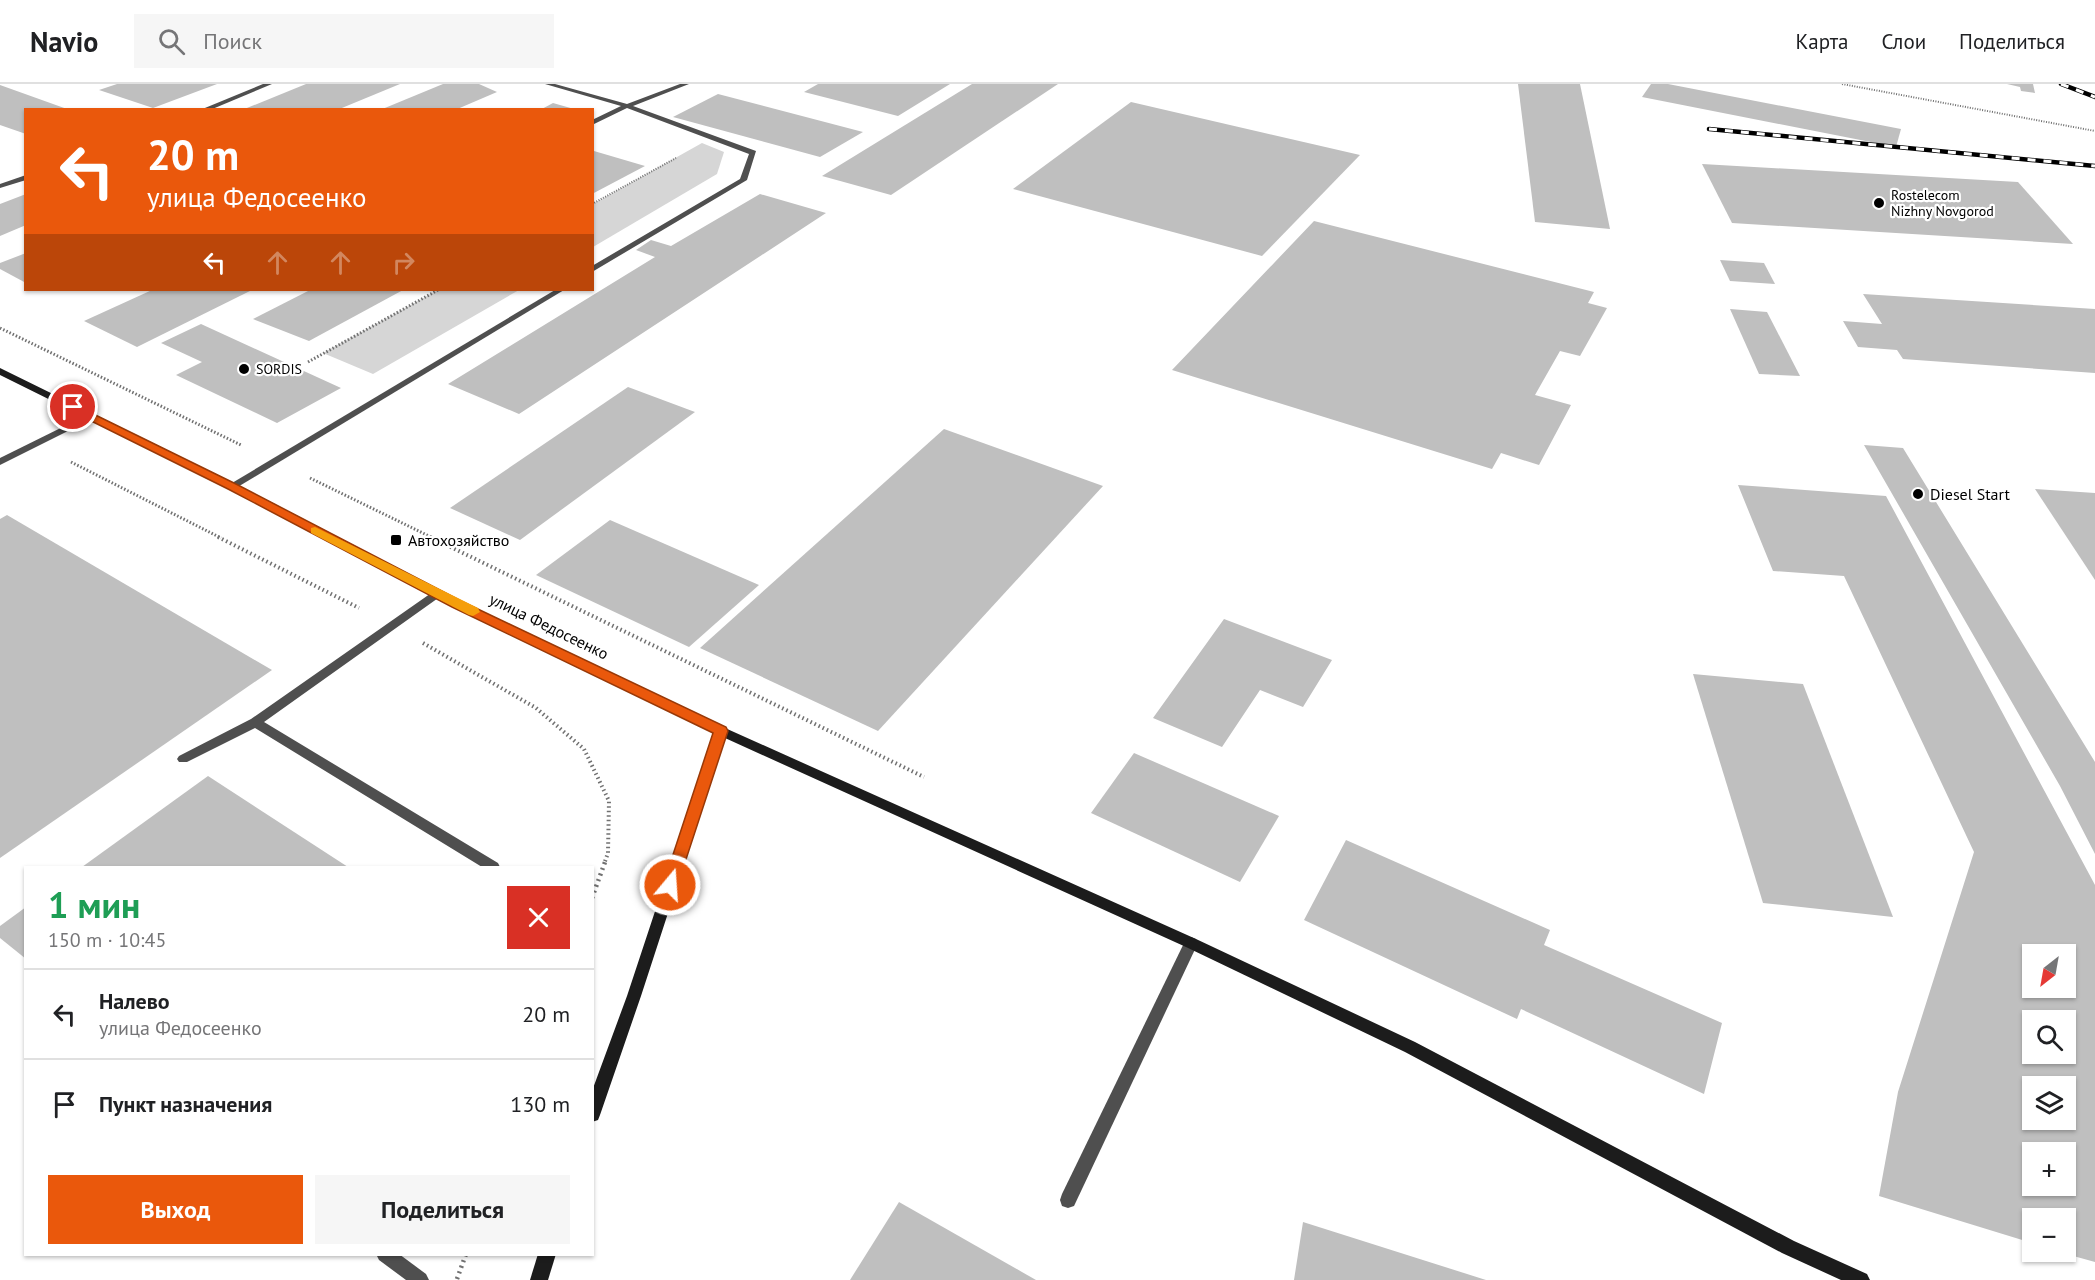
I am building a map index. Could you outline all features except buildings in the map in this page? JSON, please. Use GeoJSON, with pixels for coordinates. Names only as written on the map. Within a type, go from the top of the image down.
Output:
{"type":"FeatureCollection","features":[{"type":"Feature","properties":{"kind":"main road","name":"улица Федосеенко"},"geometry":{"type":"LineString","coordinates":[[0,371],[232,486],[436,594],[721,731],[1191,943],[1410,1047],[1788,1247],[1861,1280]]}},
{"type":"Feature","properties":{"kind":"main road"},"geometry":{"type":"LineString","coordinates":[[594,1109],[634,996],[721,731]]}},
{"type":"Feature","properties":{"kind":"main road"},"geometry":{"type":"LineString","coordinates":[[539,1280],[546,1256]]}},
{"type":"Feature","properties":{"kind":"lane"},"geometry":{"type":"LineString","coordinates":[[208,108],[270,84]]}},
{"type":"Feature","properties":{"kind":"lane"},"geometry":{"type":"LineString","coordinates":[[548,84],[627,106],[753,153],[742,180],[594,269]]}},
{"type":"Feature","properties":{"kind":"lane"},"geometry":{"type":"LineString","coordinates":[[594,122],[627,106],[686,84]]}},
{"type":"Feature","properties":{"kind":"lane"},"geometry":{"type":"LineString","coordinates":[[0,186],[24,178]]}},
{"type":"Feature","properties":{"kind":"lane"},"geometry":{"type":"LineString","coordinates":[[232,486],[558,291]]}},
{"type":"Feature","properties":{"kind":"lane"},"geometry":{"type":"LineString","coordinates":[[0,462],[91,416]]}},
{"type":"Feature","properties":{"kind":"lane"},"geometry":{"type":"LineString","coordinates":[[183,759],[255,722],[436,594]]}},
{"type":"Feature","properties":{"kind":"lane"},"geometry":{"type":"LineString","coordinates":[[255,722],[491,866]]}},
{"type":"Feature","properties":{"kind":"lane"},"geometry":{"type":"LineString","coordinates":[[1068,1200],[1191,943]]}},
{"type":"Feature","properties":{"kind":"lane"},"geometry":{"type":"LineString","coordinates":[[388,1256],[420,1280]]}},
{"type":"Feature","properties":{"kind":"path"},"geometry":{"type":"LineString","coordinates":[[1842,84],[2095,131]]}},
{"type":"Feature","properties":{"kind":"path"},"geometry":{"type":"LineString","coordinates":[[594,203],[713,137]]}},
{"type":"Feature","properties":{"kind":"path"},"geometry":{"type":"LineString","coordinates":[[308,362],[436,291]]}},
{"type":"Feature","properties":{"kind":"path"},"geometry":{"type":"LineString","coordinates":[[0,328],[924,777]]}},
{"type":"Feature","properties":{"kind":"path"},"geometry":{"type":"LineString","coordinates":[[457,1280],[465,1256]]}},
{"type":"Feature","properties":{"kind":"shaded area"},"geometry":{"type":"Polygon","coordinates":[[[702,143],[724,152],[717,174],[594,246],[594,203],[702,143]]]}},
{"type":"Feature","properties":{"kind":"shaded area"},"geometry":{"type":"Polygon","coordinates":[[[436,291],[517,291],[373,374],[323,353],[436,291]]]}},
{"type":"Feature","properties":{"kind":"railway"},"geometry":{"type":"LineString","coordinates":[[2061,84],[2095,97]]}},
{"type":"Feature","properties":{"kind":"railway"},"geometry":{"type":"LineString","coordinates":[[1709,129],[2095,166]]}},
{"type":"Feature","properties":{"kind":"slow traffic"},"geometry":{"type":"LineString","coordinates":[[315,531],[473,612]]}},
{"type":"Feature","properties":{"kind":"place","name":"Rostelecom Nizhny Novgorod"},"geometry":{"type":"Point","coordinates":[1879,203]}},
{"type":"Feature","properties":{"kind":"place","name":"SORDIS"},"geometry":{"type":"Point","coordinates":[244,369]}},
{"type":"Feature","properties":{"kind":"place","name":"Diesel Start"},"geometry":{"type":"Point","coordinates":[1918,494]}},
{"type":"Feature","properties":{"kind":"place","name":"Автохозяйство"},"geometry":{"type":"Point","coordinates":[396,540]}},
{"type":"Feature","properties":{"kind":"route"},"geometry":{"type":"LineString","coordinates":[[73,407],[232,486],[371,561],[457,604],[721,731],[670,885]]}}]}
